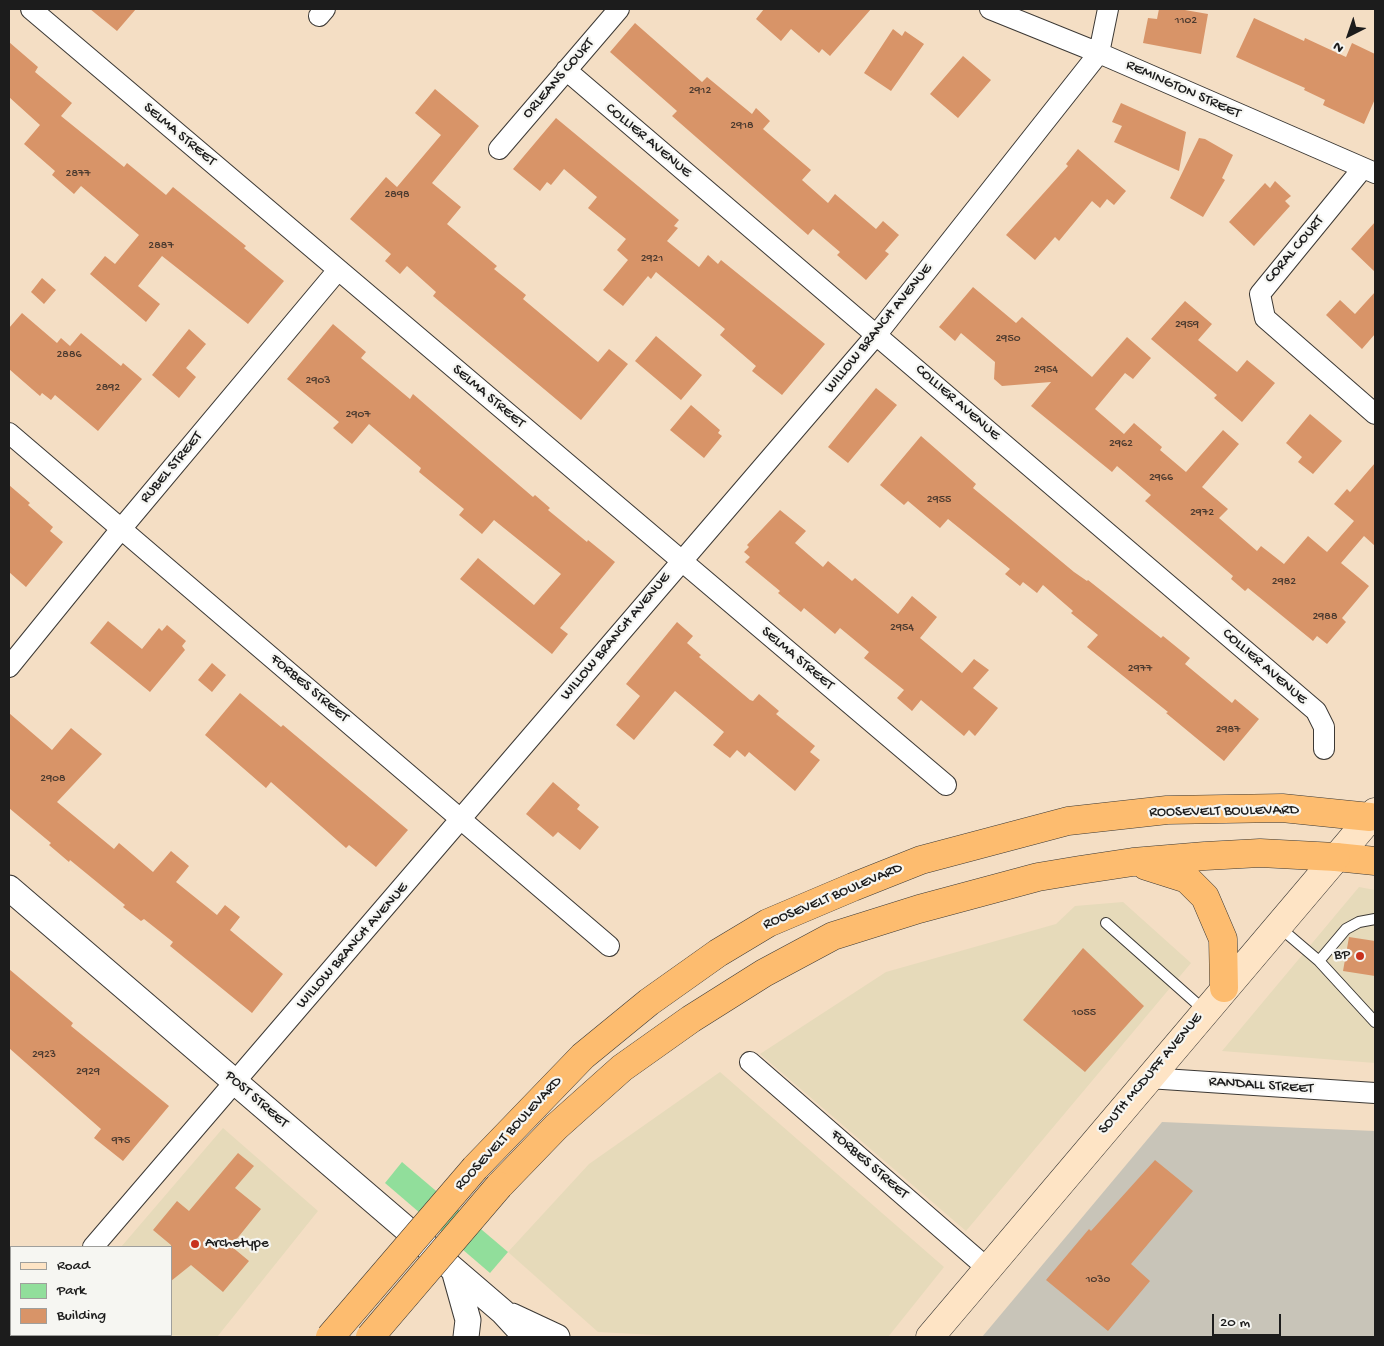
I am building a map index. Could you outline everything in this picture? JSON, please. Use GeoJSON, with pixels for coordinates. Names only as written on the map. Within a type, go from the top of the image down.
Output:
{"type":"FeatureCollection","features":[{"type":"Feature","properties":{"kind":"highway","name":"ROOSEVELT BOULEVARD"},"geometry":{"type":"LineString","coordinates":[[330,1337],[475,1168],[582,1056],[649,1002],[718,954],[768,923],[921,860],[1068,821],[1167,810],[1282,808],[1374,816]]}},
{"type":"Feature","properties":{"kind":"highway","name":"ROOSEVELT BOULEVARD"},"geometry":{"type":"LineString","coordinates":[[370,1337],[499,1186],[556,1127],[622,1068],[699,1014],[764,973],[833,936],[919,909],[1038,877],[1133,862],[1260,853],[1375,861]]}},
{"type":"Feature","properties":{"kind":"highway"},"geometry":{"type":"LineString","coordinates":[[1133,862],[1187,879],[1205,897],[1223,938],[1224,988]]}},
{"type":"Feature","properties":{"kind":"main road","name":"SOUTH MCDUFF AVENUE"},"geometry":{"type":"LineString","coordinates":[[930,1337],[1224,988],[1336,857],[1374,816]]}},
{"type":"Feature","properties":{"kind":"street","name":"SELMA STREET"},"geometry":{"type":"LineString","coordinates":[[31,9],[946,785]]}},
{"type":"Feature","properties":{"kind":"street","name":"ORLEANS COURT"},"geometry":{"type":"LineString","coordinates":[[499,149],[619,9]]}},
{"type":"Feature","properties":{"kind":"street","name":"REMINGTON STREET"},"geometry":{"type":"LineString","coordinates":[[990,9],[1099,53],[1369,171]]}},
{"type":"Feature","properties":{"kind":"street","name":"WILLOW BRANCH AVENUE"},"geometry":{"type":"LineString","coordinates":[[94,1246],[236,1083],[877,334],[1099,53],[1108,9]]}},
{"type":"Feature","properties":{"kind":"street","name":"COLLIER AVENUE"},"geometry":{"type":"LineString","coordinates":[[566,70],[1316,711],[1324,727],[1324,749]]}},
{"type":"Feature","properties":{"kind":"street","name":"CORAL COURT"},"geometry":{"type":"LineString","coordinates":[[1369,171],[1260,294],[1265,318],[1375,414]]}},
{"type":"Feature","properties":{"kind":"street","name":"RUBEL STREET"},"geometry":{"type":"LineString","coordinates":[[9,667],[121,529],[338,270]]}},
{"type":"Feature","properties":{"kind":"street","name":"FORBES STREET"},"geometry":{"type":"LineString","coordinates":[[9,433],[609,946]]}},
{"type":"Feature","properties":{"kind":"street","name":"POST STREET"},"geometry":{"type":"LineString","coordinates":[[9,888],[503,1312],[526,1337]]}},
{"type":"Feature","properties":{"kind":"street","name":"FORBES STREET"},"geometry":{"type":"LineString","coordinates":[[750,1062],[987,1268]]}},
{"type":"Feature","properties":{"kind":"street","name":"RANDALL STREET"},"geometry":{"type":"LineString","coordinates":[[1148,1078],[1375,1093]]}},
{"type":"Feature","properties":{"kind":"street"},"geometry":{"type":"LineString","coordinates":[[454,1270],[468,1320],[466,1337]]}},
{"type":"Feature","properties":{"kind":"street","name":"POST STREET"},"geometry":{"type":"LineString","coordinates":[[503,1312],[557,1337]]}},
{"type":"Feature","properties":{"kind":"lane"},"geometry":{"type":"LineString","coordinates":[[1319,961],[1346,929],[1358,922],[1375,919]]}},
{"type":"Feature","properties":{"kind":"lane"},"geometry":{"type":"LineString","coordinates":[[1106,923],[1205,1011]]}},
{"type":"Feature","properties":{"kind":"lane"},"geometry":{"type":"LineString","coordinates":[[1277,926],[1319,961],[1375,1022]]}},
{"type":"Feature","properties":{"kind":"shaded area"},"geometry":{"type":"Polygon","coordinates":[[[1359,887],[1375,890],[1375,1063],[1222,1051],[1359,887]]]}},
{"type":"Feature","properties":{"kind":"shaded area"},"geometry":{"type":"Polygon","coordinates":[[[1123,902],[1191,963],[966,1231],[760,1054],[886,972],[1056,924],[1075,906],[1123,902]]]}},
{"type":"Feature","properties":{"kind":"shaded area"},"geometry":{"type":"Polygon","coordinates":[[[720,1072],[944,1267],[888,1337],[692,1337],[598,1332],[508,1252],[589,1164],[720,1072]]]}},
{"type":"Feature","properties":{"kind":"shaded area"},"geometry":{"type":"Polygon","coordinates":[[[1162,1122],[1375,1131],[1375,1337],[982,1337],[1162,1122]]]}},
{"type":"Feature","properties":{"kind":"shaded area"},"geometry":{"type":"Polygon","coordinates":[[[223,1128],[318,1211],[217,1337],[172,1336],[172,1246],[122,1246],[223,1128]]]}},
{"type":"Feature","properties":{"kind":"green space"},"geometry":{"type":"Polygon","coordinates":[[[402,1162],[508,1252],[490,1273],[385,1183],[402,1162]]]}},
{"type":"Feature","properties":{"kind":"building"},"geometry":{"type":"Polygon","coordinates":[[[90,9],[136,9],[117,31],[90,9]]]}},
{"type":"Feature","properties":{"kind":"building"},"geometry":{"type":"Polygon","coordinates":[[[764,9],[871,9],[830,56],[822,49],[819,53],[791,29],[781,41],[756,19],[764,9]]]}},
{"type":"Feature","properties":{"kind":"building"},"geometry":{"type":"Polygon","coordinates":[[[1159,9],[1179,9],[1208,14],[1201,54],[1143,43],[1148,18],[1157,19],[1159,9]]]}},
{"type":"Feature","properties":{"kind":"building"},"geometry":{"type":"Polygon","coordinates":[[[1254,18],[1304,41],[1305,38],[1346,57],[1352,43],[1375,54],[1375,99],[1364,124],[1323,105],[1325,100],[1304,90],[1305,88],[1236,57],[1254,18]]]}},
{"type":"Feature","properties":{"kind":"building"},"geometry":{"type":"Polygon","coordinates":[[[635,23],[702,82],[707,77],[752,114],[756,108],[770,121],[763,129],[811,170],[802,180],[828,203],[835,194],[876,229],[883,221],[899,235],[885,251],[889,254],[866,280],[837,255],[840,252],[813,229],[808,235],[672,116],[677,111],[610,52],[635,23]]]}},
{"type":"Feature","properties":{"kind":"building"},"geometry":{"type":"Polygon","coordinates":[[[893,29],[902,36],[905,31],[924,44],[891,91],[864,73],[893,29]]]}},
{"type":"Feature","properties":{"kind":"building"},"geometry":{"type":"Polygon","coordinates":[[[9,42],[38,67],[35,72],[72,103],[61,116],[124,167],[127,163],[166,195],[173,187],[246,246],[244,248],[284,281],[248,324],[162,256],[138,286],[160,304],[146,322],[90,274],[105,256],[115,264],[139,235],[81,186],[74,194],[52,175],[55,171],[24,144],[40,125],[9,97],[9,42]]]}},
{"type":"Feature","properties":{"kind":"building"},"geometry":{"type":"Polygon","coordinates":[[[963,56],[991,80],[958,118],[930,94],[963,56]]]}},
{"type":"Feature","properties":{"kind":"building"},"geometry":{"type":"Polygon","coordinates":[[[435,89],[479,126],[432,183],[461,207],[447,224],[497,266],[494,269],[526,295],[523,299],[598,362],[609,349],[628,364],[581,420],[433,296],[436,292],[407,266],[400,274],[385,261],[391,254],[350,219],[386,177],[397,187],[441,135],[415,113],[435,89]]]}},
{"type":"Feature","properties":{"kind":"building"},"geometry":{"type":"Polygon","coordinates":[[[1121,103],[1186,132],[1179,171],[1114,142],[1122,126],[1112,122],[1121,103]]]}},
{"type":"Feature","properties":{"kind":"building"},"geometry":{"type":"Polygon","coordinates":[[[556,118],[679,220],[674,226],[678,228],[667,241],[699,267],[708,255],[718,264],[721,260],[825,344],[782,395],[752,371],[756,366],[720,335],[725,329],[656,272],[651,279],[648,276],[623,306],[603,290],[628,260],[617,250],[626,239],[588,208],[597,197],[564,169],[551,185],[547,182],[540,191],[513,169],[556,118]]]}},
{"type":"Feature","properties":{"kind":"building"},"geometry":{"type":"Polygon","coordinates":[[[1199,138],[1205,139],[1233,155],[1222,178],[1225,180],[1203,217],[1170,198],[1199,138]]]}},
{"type":"Feature","properties":{"kind":"building"},"geometry":{"type":"Polygon","coordinates":[[[1078,149],[1126,191],[1114,205],[1107,199],[1100,208],[1092,201],[1059,241],[1055,237],[1035,260],[1006,235],[1068,166],[1066,164],[1078,149]]]}},
{"type":"Feature","properties":{"kind":"building"},"geometry":{"type":"Polygon","coordinates":[[[1275,181],[1291,196],[1285,201],[1290,206],[1254,246],[1229,222],[1265,183],[1270,188],[1275,181]]]}},
{"type":"Feature","properties":{"kind":"building"},"geometry":{"type":"Polygon","coordinates":[[[1375,222],[1375,272],[1351,249],[1375,222]]]}},
{"type":"Feature","properties":{"kind":"building"},"geometry":{"type":"Polygon","coordinates":[[[42,278],[56,290],[44,304],[31,292],[42,278]]]}},
{"type":"Feature","properties":{"kind":"building"},"geometry":{"type":"Polygon","coordinates":[[[973,287],[1016,323],[1022,317],[1092,377],[1127,337],[1151,358],[1133,379],[1125,373],[1095,409],[1124,434],[1134,423],[1162,447],[1160,450],[1186,472],[1223,430],[1239,444],[1202,487],[1228,509],[1219,518],[1257,551],[1261,546],[1284,564],[1308,536],[1327,552],[1354,521],[1334,504],[1347,489],[1350,492],[1375,463],[1375,546],[1364,536],[1341,563],[1369,586],[1342,618],[1346,622],[1327,644],[1317,636],[1313,641],[1248,588],[1245,591],[1231,579],[1233,576],[1145,501],[1151,495],[1117,466],[1112,472],[1031,406],[1051,382],[1002,386],[994,379],[995,362],[961,333],[955,341],[939,327],[973,287]]]}},
{"type":"Feature","properties":{"kind":"building"},"geometry":{"type":"Polygon","coordinates":[[[1375,292],[1375,334],[1362,349],[1326,315],[1340,300],[1355,314],[1375,292]]]}},
{"type":"Feature","properties":{"kind":"building"},"geometry":{"type":"Polygon","coordinates":[[[1185,301],[1212,324],[1198,340],[1237,372],[1247,360],[1275,383],[1242,422],[1214,398],[1217,395],[1151,339],[1185,301]]]}},
{"type":"Feature","properties":{"kind":"building"},"geometry":{"type":"Polygon","coordinates":[[[22,313],[57,343],[61,338],[70,346],[81,333],[121,366],[123,363],[142,379],[98,431],[55,395],[51,400],[42,393],[40,396],[9,369],[9,328],[22,313]]]}},
{"type":"Feature","properties":{"kind":"building"},"geometry":{"type":"Polygon","coordinates":[[[333,324],[366,352],[361,358],[410,399],[413,394],[533,497],[535,495],[550,508],[548,510],[615,562],[560,628],[568,634],[552,654],[460,579],[478,558],[534,605],[561,574],[494,520],[482,534],[459,515],[464,509],[419,472],[421,468],[369,424],[352,444],[333,428],[339,422],[287,379],[333,324]]]}},
{"type":"Feature","properties":{"kind":"building"},"geometry":{"type":"Polygon","coordinates":[[[189,329],[206,344],[186,368],[196,377],[179,398],[152,375],[189,329]]]}},
{"type":"Feature","properties":{"kind":"building"},"geometry":{"type":"Polygon","coordinates":[[[656,336],[702,375],[681,400],[635,361],[656,336]]]}},
{"type":"Feature","properties":{"kind":"building"},"geometry":{"type":"Polygon","coordinates":[[[876,388],[897,405],[848,463],[828,447],[876,388]]]}},
{"type":"Feature","properties":{"kind":"building"},"geometry":{"type":"Polygon","coordinates":[[[691,405],[720,430],[718,433],[722,436],[704,458],[670,430],[691,405]]]}},
{"type":"Feature","properties":{"kind":"building"},"geometry":{"type":"Polygon","coordinates":[[[1310,414],[1342,441],[1313,474],[1298,462],[1302,457],[1286,443],[1310,414]]]}},
{"type":"Feature","properties":{"kind":"building"},"geometry":{"type":"Polygon","coordinates":[[[921,436],[976,484],[973,488],[1074,572],[1088,580],[1161,638],[1163,636],[1190,658],[1185,664],[1232,703],[1235,699],[1259,719],[1224,761],[1166,713],[1168,712],[1087,647],[1098,635],[1071,613],[1073,611],[1043,585],[1037,593],[1023,582],[1020,586],[1005,574],[1010,569],[948,519],[940,528],[908,501],[904,505],[880,485],[921,436]]]}},
{"type":"Feature","properties":{"kind":"building"},"geometry":{"type":"Polygon","coordinates":[[[9,485],[53,527],[50,531],[63,542],[26,587],[9,572],[9,485]]]}},
{"type":"Feature","properties":{"kind":"building"},"geometry":{"type":"Polygon","coordinates":[[[780,510],[806,531],[795,543],[823,567],[828,561],[852,581],[855,578],[898,614],[912,596],[937,617],[920,638],[962,673],[974,659],[989,670],[973,688],[998,708],[975,736],[969,730],[964,736],[921,700],[912,711],[897,698],[904,690],[864,658],[869,652],[840,628],[835,634],[804,608],[801,612],[778,593],[780,591],[745,562],[750,557],[744,552],[749,547],[747,545],[780,510]]]}},
{"type":"Feature","properties":{"kind":"building"},"geometry":{"type":"Polygon","coordinates":[[[108,621],[142,649],[159,628],[162,631],[167,625],[186,641],[182,646],[185,650],[150,692],[90,643],[108,621]]]}},
{"type":"Feature","properties":{"kind":"building"},"geometry":{"type":"Polygon","coordinates":[[[677,622],[693,636],[687,643],[701,655],[699,657],[750,700],[753,701],[759,694],[779,711],[776,714],[815,746],[810,752],[820,760],[795,791],[749,752],[745,757],[737,750],[730,758],[713,745],[724,732],[675,691],[634,740],[616,725],[640,696],[626,684],[677,622]]]}},
{"type":"Feature","properties":{"kind":"building"},"geometry":{"type":"Polygon","coordinates":[[[212,663],[226,675],[212,692],[198,680],[212,663]]]}},
{"type":"Feature","properties":{"kind":"building"},"geometry":{"type":"Polygon","coordinates":[[[240,693],[281,727],[283,725],[408,830],[376,867],[349,845],[346,848],[271,782],[266,788],[205,735],[240,693]]]}},
{"type":"Feature","properties":{"kind":"building"},"geometry":{"type":"Polygon","coordinates":[[[9,713],[52,750],[71,728],[102,754],[57,802],[114,849],[119,843],[153,872],[171,851],[189,866],[176,882],[217,915],[225,905],[240,917],[230,930],[283,974],[252,1013],[170,946],[173,942],[144,919],[141,921],[123,907],[125,905],[70,860],[69,862],[49,845],[51,843],[9,808],[9,713]]]}},
{"type":"Feature","properties":{"kind":"building"},"geometry":{"type":"Polygon","coordinates":[[[553,782],[580,805],[577,809],[599,827],[580,850],[558,832],[553,837],[526,814],[553,782]]]}},
{"type":"Feature","properties":{"kind":"building","name":"BP"},"geometry":{"type":"Polygon","coordinates":[[[1349,937],[1375,941],[1375,976],[1343,971],[1349,937]]]}},
{"type":"Feature","properties":{"kind":"building"},"geometry":{"type":"Polygon","coordinates":[[[1083,948],[1144,1006],[1085,1072],[1023,1020],[1083,948]]]}},
{"type":"Feature","properties":{"kind":"building"},"geometry":{"type":"Polygon","coordinates":[[[9,969],[73,1023],[71,1026],[169,1106],[123,1161],[94,1138],[101,1129],[9,1048],[9,969]]]}},
{"type":"Feature","properties":{"kind":"building"},"geometry":{"type":"Polygon","coordinates":[[[238,1153],[254,1166],[235,1188],[261,1209],[231,1246],[249,1261],[223,1292],[191,1265],[172,1280],[172,1246],[153,1230],[177,1201],[189,1211],[238,1153]]]}},
{"type":"Feature","properties":{"kind":"building"},"geometry":{"type":"Polygon","coordinates":[[[1155,1160],[1193,1191],[1131,1264],[1150,1281],[1108,1331],[1046,1280],[1089,1229],[1091,1231],[1155,1160]]]}},
{"type":"Feature","properties":{"kind":"place","name":"BP"},"geometry":{"type":"Point","coordinates":[1360,956]}},
{"type":"Feature","properties":{"kind":"place","name":"Archetype"},"geometry":{"type":"Point","coordinates":[195,1244]}}]}
